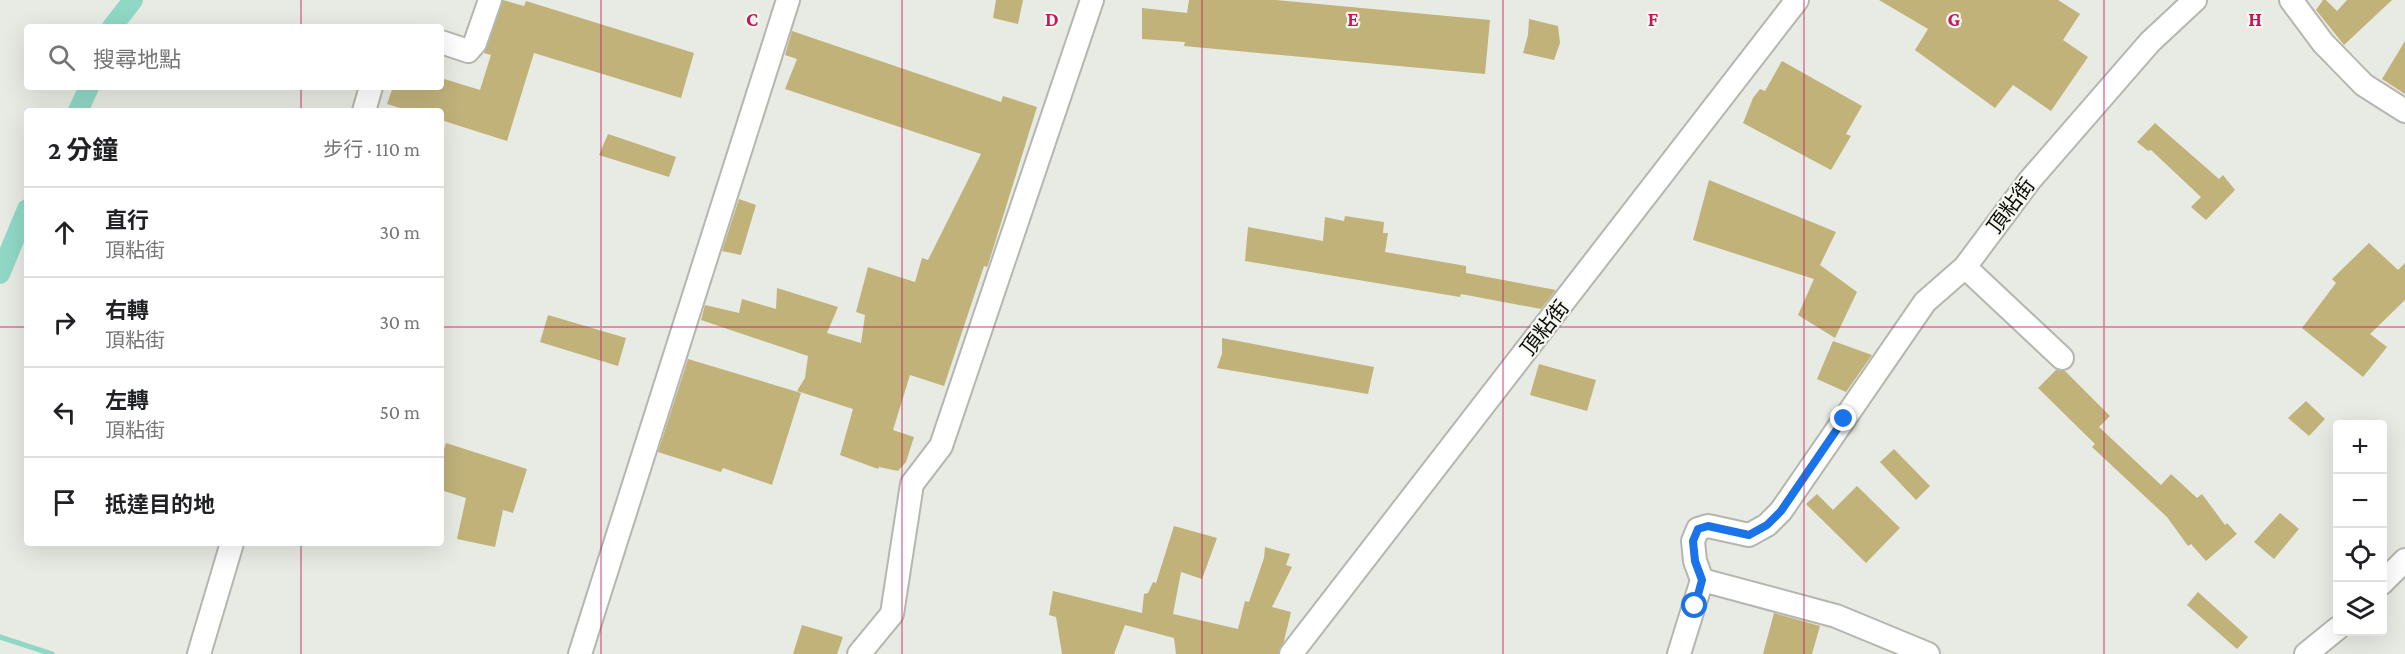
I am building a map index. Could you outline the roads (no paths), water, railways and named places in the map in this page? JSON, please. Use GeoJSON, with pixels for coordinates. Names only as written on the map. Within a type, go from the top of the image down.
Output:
{"type":"FeatureCollection","features":[{"type":"Feature","properties":{"kind":"street"},"geometry":{"type":"LineString","coordinates":[[444,43],[468,51],[475,44],[490,0]]}},
{"type":"Feature","properties":{"kind":"street"},"geometry":{"type":"LineString","coordinates":[[580,654],[788,0]]}},
{"type":"Feature","properties":{"kind":"street"},"geometry":{"type":"LineString","coordinates":[[859,654],[892,614],[912,484],[941,446],[1092,0]]}},
{"type":"Feature","properties":{"kind":"street","name":"頂粘街"},"geometry":{"type":"LineString","coordinates":[[1291,654],[1797,0]]}},
{"type":"Feature","properties":{"kind":"street","name":"頂粘街"},"geometry":{"type":"LineString","coordinates":[[1702,580],[1695,561],[1693,541],[1698,529],[1708,526],[1749,535],[1767,525],[1781,511],[1925,303],[1965,267],[2030,180],[2150,42],[2195,0]]}},
{"type":"Feature","properties":{"kind":"street"},"geometry":{"type":"LineString","coordinates":[[2291,0],[2323,43],[2364,85],[2405,111]]}},
{"type":"Feature","properties":{"kind":"street"},"geometry":{"type":"LineString","coordinates":[[365,108],[370,90]]}},
{"type":"Feature","properties":{"kind":"street"},"geometry":{"type":"LineString","coordinates":[[1965,267],[2062,358]]}},
{"type":"Feature","properties":{"kind":"street"},"geometry":{"type":"LineString","coordinates":[[199,654],[231,546]]}},
{"type":"Feature","properties":{"kind":"street"},"geometry":{"type":"LineString","coordinates":[[2383,582],[2405,560]]}},
{"type":"Feature","properties":{"kind":"street"},"geometry":{"type":"LineString","coordinates":[[1679,654],[1702,580],[1836,616],[1928,654]]}},
{"type":"Feature","properties":{"kind":"street"},"geometry":{"type":"LineString","coordinates":[[2306,654],[2333,631]]}},
{"type":"Feature","properties":{"kind":"waterway"},"geometry":{"type":"LineString","coordinates":[[114,24],[133,0]]}},
{"type":"Feature","properties":{"kind":"waterway"},"geometry":{"type":"LineString","coordinates":[[79,108],[88,90]]}},
{"type":"Feature","properties":{"kind":"waterway"},"geometry":{"type":"LineString","coordinates":[[0,274],[24,216]]}},
{"type":"Feature","properties":{"kind":"waterway"},"geometry":{"type":"LineString","coordinates":[[0,637],[52,654]]}}]}
